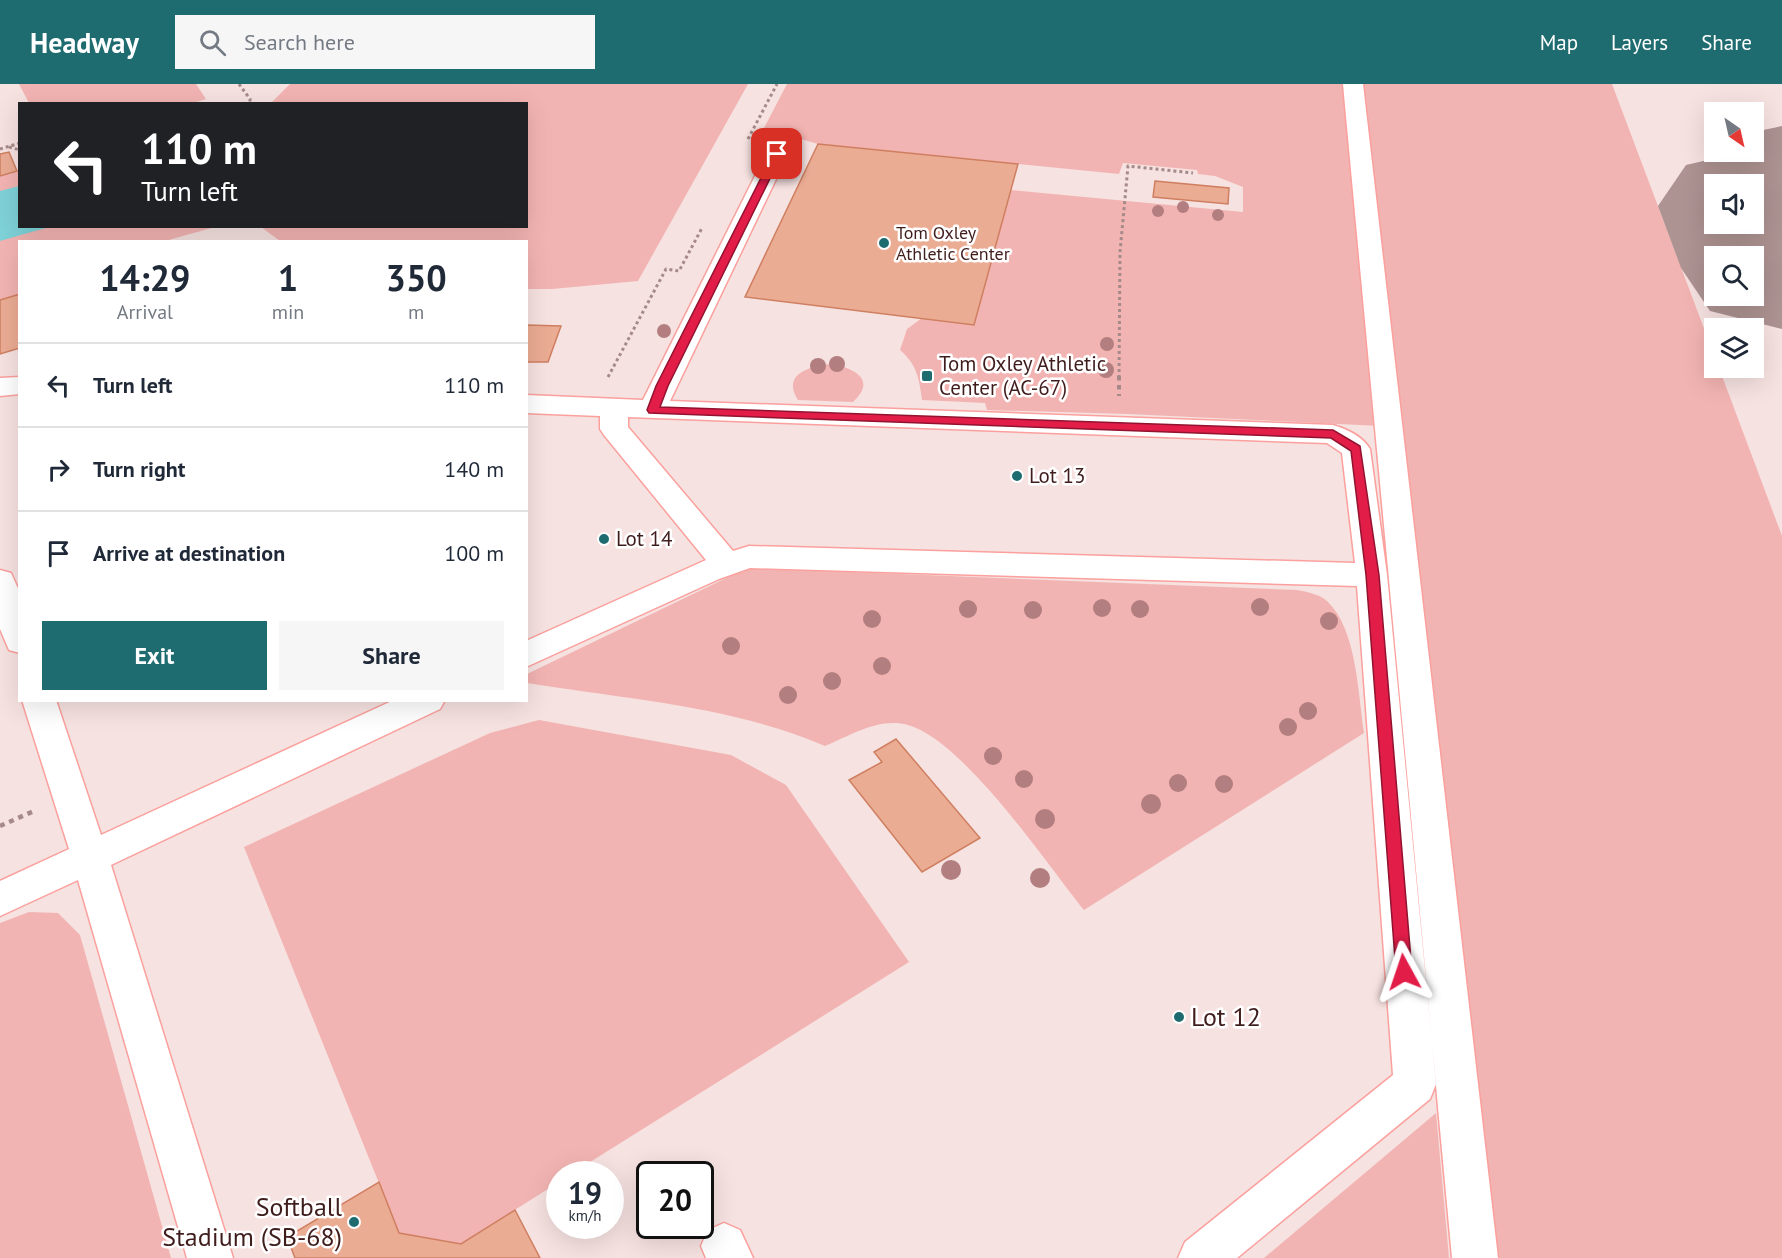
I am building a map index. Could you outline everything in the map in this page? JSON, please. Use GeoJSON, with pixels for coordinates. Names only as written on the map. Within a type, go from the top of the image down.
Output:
{"type":"FeatureCollection","features":[{"type":"Feature","properties":{"kind":"lane"},"geometry":{"type":"LineString","coordinates":[[1353,84],[1475,1258]]}},
{"type":"Feature","properties":{"kind":"lane"},"geometry":{"type":"LineString","coordinates":[[653,410],[662,386],[777,154]]}},
{"type":"Feature","properties":{"kind":"lane"},"geometry":{"type":"LineString","coordinates":[[0,387],[18,385]]}},
{"type":"Feature","properties":{"kind":"lane"},"geometry":{"type":"LineString","coordinates":[[528,404],[1333,434],[1356,449],[1372,575],[1414,1084],[1202,1258]]}},
{"type":"Feature","properties":{"kind":"lane"},"geometry":{"type":"LineString","coordinates":[[604,408],[614,429],[726,563]]}},
{"type":"Feature","properties":{"kind":"lane"},"geometry":{"type":"LineString","coordinates":[[528,654],[726,563],[749,557],[1372,575]]}},
{"type":"Feature","properties":{"kind":"lane"},"geometry":{"type":"LineString","coordinates":[[0,581],[18,635]]}},
{"type":"Feature","properties":{"kind":"lane"},"geometry":{"type":"LineString","coordinates":[[40,702],[90,857],[210,1258]]}},
{"type":"Feature","properties":{"kind":"lane"},"geometry":{"type":"LineString","coordinates":[[0,898],[424,702]]}},
{"type":"Feature","properties":{"kind":"path"},"geometry":{"type":"LineString","coordinates":[[239,84],[250,102]]}},
{"type":"Feature","properties":{"kind":"path"},"geometry":{"type":"LineString","coordinates":[[744,146],[777,84]]}},
{"type":"Feature","properties":{"kind":"path"},"geometry":{"type":"LineString","coordinates":[[0,150],[18,144]]}},
{"type":"Feature","properties":{"kind":"path"},"geometry":{"type":"LineString","coordinates":[[8,147],[18,150]]}},
{"type":"Feature","properties":{"kind":"path"},"geometry":{"type":"LineString","coordinates":[[1120,427],[1118,324],[1124,195],[1128,166],[1193,173]]}},
{"type":"Feature","properties":{"kind":"path"},"geometry":{"type":"LineString","coordinates":[[604,408],[601,388],[666,269],[679,271],[706,219]]}},
{"type":"Feature","properties":{"kind":"shaded area"},"geometry":{"type":"Polygon","coordinates":[[[19,84],[196,84],[206,99],[196,102],[28,102],[19,84]]]}},
{"type":"Feature","properties":{"kind":"shaded area"},"geometry":{"type":"Polygon","coordinates":[[[290,84],[748,84],[638,281],[552,289],[528,289],[528,240],[279,240],[262,228],[528,228],[528,102],[272,102],[290,84]]]}},
{"type":"Feature","properties":{"kind":"shaded area"},"geometry":{"type":"Polygon","coordinates":[[[787,84],[1344,84],[1381,426],[987,410],[985,403],[922,400],[916,372],[900,350],[907,329],[922,318],[974,324],[1011,190],[1243,212],[1243,187],[1215,176],[1198,174],[1197,170],[1123,163],[1119,174],[818,144],[764,128],[787,84]]]}},
{"type":"Feature","properties":{"kind":"shaded area"},"geometry":{"type":"Polygon","coordinates":[[[1353,84],[1612,84],[1704,328],[1704,378],[1723,378],[1782,536],[1782,1258],[1475,1258],[1353,84]]]}},
{"type":"Feature","properties":{"kind":"shaded area"},"geometry":{"type":"Polygon","coordinates":[[[18,170],[18,228],[211,228],[169,240],[18,240],[18,348],[0,354],[0,176],[18,170]]]}},
{"type":"Feature","properties":{"kind":"shaded area"},"geometry":{"type":"Polygon","coordinates":[[[831,364],[855,372],[863,381],[860,394],[853,402],[798,400],[793,384],[795,378],[807,369],[831,364]]]}},
{"type":"Feature","properties":{"kind":"shaded area"},"geometry":{"type":"Polygon","coordinates":[[[747,568],[1297,590],[1327,601],[1345,628],[1358,681],[1364,733],[1084,910],[1027,835],[978,778],[954,754],[930,735],[908,725],[887,723],[876,725],[825,746],[790,732],[716,713],[640,699],[528,683],[528,674],[747,568]]]}},
{"type":"Feature","properties":{"kind":"shaded area"},"geometry":{"type":"Polygon","coordinates":[[[539,720],[731,755],[786,785],[909,962],[592,1161],[546,1161],[546,1190],[461,1244],[399,1233],[244,847],[490,733],[539,720]]]}},
{"type":"Feature","properties":{"kind":"shaded area"},"geometry":{"type":"Polygon","coordinates":[[[29,912],[58,913],[80,935],[171,1258],[0,1258],[0,923],[29,912]]]}},
{"type":"Feature","properties":{"kind":"shaded area"},"geometry":{"type":"Polygon","coordinates":[[[1436,1113],[1449,1258],[1264,1258],[1436,1113]]]}},
{"type":"Feature","properties":{"kind":"water"},"geometry":{"type":"Polygon","coordinates":[[[18,186],[18,228],[46,228],[0,241],[0,191],[18,186]]]}},
{"type":"Feature","properties":{"kind":"building","name":"Tom Oxley Athletic Center"},"geometry":{"type":"Polygon","coordinates":[[[818,144],[1018,164],[974,325],[745,297],[818,144]]]}},
{"type":"Feature","properties":{"kind":"building"},"geometry":{"type":"Polygon","coordinates":[[[9,152],[17,171],[0,176],[0,154],[9,152]]]}},
{"type":"Feature","properties":{"kind":"building"},"geometry":{"type":"Polygon","coordinates":[[[1155,181],[1229,188],[1228,204],[1153,197],[1155,181]]]}},
{"type":"Feature","properties":{"kind":"building"},"geometry":{"type":"Polygon","coordinates":[[[18,295],[18,349],[0,354],[0,300],[18,295]]]}},
{"type":"Feature","properties":{"kind":"building"},"geometry":{"type":"Polygon","coordinates":[[[528,325],[561,326],[548,362],[528,362],[528,325]]]}},
{"type":"Feature","properties":{"kind":"building"},"geometry":{"type":"Polygon","coordinates":[[[896,739],[980,838],[922,872],[849,780],[882,762],[874,752],[896,739]]]}},
{"type":"Feature","properties":{"kind":"building","name":"Softball Stadium (SB-68)"},"geometry":{"type":"Polygon","coordinates":[[[379,1182],[399,1233],[461,1244],[515,1210],[540,1258],[295,1258],[287,1237],[379,1182]]]}},
{"type":"Feature","properties":{"kind":"taxiway"},"geometry":{"type":"LineString","coordinates":[[1744,174],[1756,156],[1766,151],[1782,148]]}},
{"type":"Feature","properties":{"kind":"runway"},"geometry":{"type":"LineString","coordinates":[[1764,228],[1782,268]]}},
{"type":"Feature","properties":{"kind":"place","name":"Tom Oxley Athletic Center"},"geometry":{"type":"Point","coordinates":[884,243]}},
{"type":"Feature","properties":{"kind":"place","name":"Tom Oxley Athletic Center (AC-67)"},"geometry":{"type":"Point","coordinates":[927,376]}},
{"type":"Feature","properties":{"kind":"place","name":"Lot 13"},"geometry":{"type":"Point","coordinates":[1017,476]}},
{"type":"Feature","properties":{"kind":"place","name":"Lot 14"},"geometry":{"type":"Point","coordinates":[604,539]}},
{"type":"Feature","properties":{"kind":"place","name":"Lot 12"},"geometry":{"type":"Point","coordinates":[1179,1017]}},
{"type":"Feature","properties":{"kind":"place","name":"Softball Stadium (SB-68)"},"geometry":{"type":"Point","coordinates":[354,1222]}},
{"type":"Feature","properties":{"kind":"route"},"geometry":{"type":"LineString","coordinates":[[777,154],[662,386],[653,410],[1333,434],[1356,449],[1372,575],[1404,972]]}}]}
